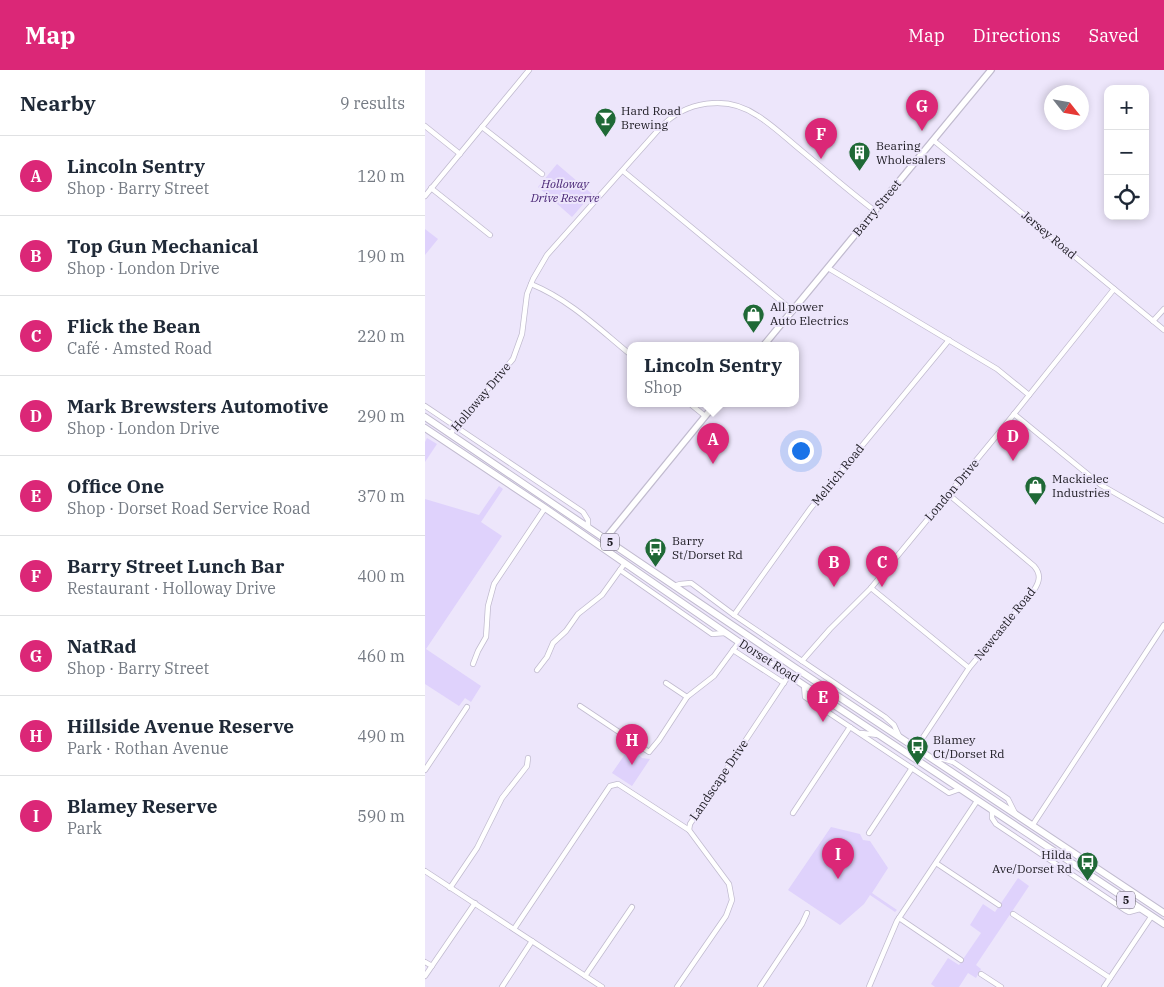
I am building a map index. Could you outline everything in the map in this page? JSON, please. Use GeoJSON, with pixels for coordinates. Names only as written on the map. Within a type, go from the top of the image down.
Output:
{"type":"FeatureCollection","features":[{"type":"Feature","properties":{"kind":"main road","name":"Barry Street"},"geometry":{"type":"LineString","coordinates":[[767,342],[991,70]]}},
{"type":"Feature","properties":{"kind":"main road"},"geometry":{"type":"LineString","coordinates":[[600,546],[713,407]]}},
{"type":"Feature","properties":{"kind":"main road","name":"Dorset Road"},"geometry":{"type":"LineString","coordinates":[[425,417],[794,667],[1164,913]]}},
{"type":"Feature","properties":{"kind":"main road","name":"Dorset Road"},"geometry":{"type":"LineString","coordinates":[[425,428],[545,508],[725,633],[1164,924]]}},
{"type":"Feature","properties":{"kind":"main road"},"geometry":{"type":"LineString","coordinates":[[673,596],[674,586]]}},
{"type":"Feature","properties":{"kind":"main road"},"geometry":{"type":"LineString","coordinates":[[789,675],[794,667]]}},
{"type":"Feature","properties":{"kind":"main road"},"geometry":{"type":"LineString","coordinates":[[977,801],[983,792]]}},
{"type":"Feature","properties":{"kind":"main road"},"geometry":{"type":"LineString","coordinates":[[1027,834],[1032,826]]}},
{"type":"Feature","properties":{"kind":"main road"},"geometry":{"type":"LineString","coordinates":[[1089,863],[1089,874]]}},
{"type":"Feature","properties":{"kind":"main road"},"geometry":{"type":"LineString","coordinates":[[1151,917],[1157,909]]}},
{"type":"Feature","properties":{"kind":"street"},"geometry":{"type":"LineString","coordinates":[[425,196],[529,70]]}},
{"type":"Feature","properties":{"kind":"street","name":"Holloway Drive"},"geometry":{"type":"LineString","coordinates":[[450,434],[513,359],[522,334],[526,302],[531,284],[547,255],[660,128],[672,117],[697,105],[723,103],[736,105],[757,115],[875,211]]}},
{"type":"Feature","properties":{"kind":"street"},"geometry":{"type":"LineString","coordinates":[[425,126],[460,154]]}},
{"type":"Feature","properties":{"kind":"street"},"geometry":{"type":"LineString","coordinates":[[482,127],[542,174]]}},
{"type":"Feature","properties":{"kind":"street","name":"Jersey Road"},"geometry":{"type":"LineString","coordinates":[[933,140],[1164,330]]}},
{"type":"Feature","properties":{"kind":"street"},"geometry":{"type":"LineString","coordinates":[[623,171],[793,311]]}},
{"type":"Feature","properties":{"kind":"street"},"geometry":{"type":"LineString","coordinates":[[431,188],[490,234]]}},
{"type":"Feature","properties":{"kind":"street"},"geometry":{"type":"LineString","coordinates":[[828,268],[997,369],[1029,395]]}},
{"type":"Feature","properties":{"kind":"street"},"geometry":{"type":"LineString","coordinates":[[531,284],[556,295],[627,352]]}},
{"type":"Feature","properties":{"kind":"street","name":"London Drive"},"geometry":{"type":"LineString","coordinates":[[802,661],[830,628],[871,588],[1114,289]]}},
{"type":"Feature","properties":{"kind":"street"},"geometry":{"type":"LineString","coordinates":[[1153,321],[1164,309]]}},
{"type":"Feature","properties":{"kind":"street","name":"Melrich Road"},"geometry":{"type":"LineString","coordinates":[[733,615],[811,509],[949,340]]}},
{"type":"Feature","properties":{"kind":"street"},"geometry":{"type":"LineString","coordinates":[[425,406],[583,512],[587,515],[588,527]]}},
{"type":"Feature","properties":{"kind":"street"},"geometry":{"type":"LineString","coordinates":[[694,407],[705,416]]}},
{"type":"Feature","properties":{"kind":"street"},"geometry":{"type":"LineString","coordinates":[[1014,414],[1101,485],[1164,522]]}},
{"type":"Feature","properties":{"kind":"street","name":"Newcastle Road"},"geometry":{"type":"LineString","coordinates":[[916,748],[969,668],[1039,583],[1039,571],[948,494]]}},
{"type":"Feature","properties":{"kind":"street"},"geometry":{"type":"LineString","coordinates":[[473,664],[477,651],[486,637],[488,606],[494,584],[545,508]]}},
{"type":"Feature","properties":{"kind":"street"},"geometry":{"type":"LineString","coordinates":[[537,670],[547,657],[553,643],[579,614],[603,595],[625,563]]}},
{"type":"Feature","properties":{"kind":"street"},"geometry":{"type":"LineString","coordinates":[[620,570],[712,634],[725,633]]}},
{"type":"Feature","properties":{"kind":"street"},"geometry":{"type":"LineString","coordinates":[[674,586],[691,583],[733,615],[885,717],[894,725],[900,737]]}},
{"type":"Feature","properties":{"kind":"street"},"geometry":{"type":"LineString","coordinates":[[871,588],[969,668]]}},
{"type":"Feature","properties":{"kind":"street"},"geometry":{"type":"LineString","coordinates":[[1032,826],[1164,625]]}},
{"type":"Feature","properties":{"kind":"street"},"geometry":{"type":"LineString","coordinates":[[580,706],[649,752],[687,697],[714,676],[739,642]]}},
{"type":"Feature","properties":{"kind":"street"},"geometry":{"type":"LineString","coordinates":[[733,650],[784,683]]}},
{"type":"Feature","properties":{"kind":"street","name":"Landscape Drive"},"geometry":{"type":"LineString","coordinates":[[677,987],[726,916],[732,900],[729,884],[689,830],[690,824],[789,675]]}},
{"type":"Feature","properties":{"kind":"street"},"geometry":{"type":"LineString","coordinates":[[666,683],[687,697]]}},
{"type":"Feature","properties":{"kind":"street"},"geometry":{"type":"LineString","coordinates":[[804,685],[805,697],[949,792],[960,789]]}},
{"type":"Feature","properties":{"kind":"street"},"geometry":{"type":"LineString","coordinates":[[425,770],[467,707]]}},
{"type":"Feature","properties":{"kind":"street"},"geometry":{"type":"LineString","coordinates":[[793,813],[850,726]]}},
{"type":"Feature","properties":{"kind":"street"},"geometry":{"type":"LineString","coordinates":[[861,733],[879,735]]}},
{"type":"Feature","properties":{"kind":"street"},"geometry":{"type":"LineString","coordinates":[[450,888],[477,848],[502,798],[527,766],[528,758]]}},
{"type":"Feature","properties":{"kind":"street"},"geometry":{"type":"LineString","coordinates":[[933,759],[953,762],[1009,799],[1015,814]]}},
{"type":"Feature","properties":{"kind":"street"},"geometry":{"type":"LineString","coordinates":[[869,833],[912,768]]}},
{"type":"Feature","properties":{"kind":"street"},"geometry":{"type":"LineString","coordinates":[[514,929],[610,786],[618,784],[689,830]]}},
{"type":"Feature","properties":{"kind":"street"},"geometry":{"type":"LineString","coordinates":[[869,987],[899,918],[977,801]]}},
{"type":"Feature","properties":{"kind":"street"},"geometry":{"type":"LineString","coordinates":[[992,810],[992,818],[996,824],[1125,910],[1129,912],[1141,909]]}},
{"type":"Feature","properties":{"kind":"street"},"geometry":{"type":"LineString","coordinates":[[936,863],[999,905]]}},
{"type":"Feature","properties":{"kind":"street"},"geometry":{"type":"LineString","coordinates":[[425,872],[475,902],[602,987]]}},
{"type":"Feature","properties":{"kind":"street"},"geometry":{"type":"LineString","coordinates":[[425,976],[475,902]]}},
{"type":"Feature","properties":{"kind":"street"},"geometry":{"type":"LineString","coordinates":[[585,976],[633,907]]}},
{"type":"Feature","properties":{"kind":"street"},"geometry":{"type":"LineString","coordinates":[[762,986],[802,924],[807,913]]}},
{"type":"Feature","properties":{"kind":"street"},"geometry":{"type":"LineString","coordinates":[[1013,914],[1109,978]]}},
{"type":"Feature","properties":{"kind":"street"},"geometry":{"type":"LineString","coordinates":[[1104,987],[1151,917]]}},
{"type":"Feature","properties":{"kind":"street"},"geometry":{"type":"LineString","coordinates":[[899,918],[961,960]]}},
{"type":"Feature","properties":{"kind":"street"},"geometry":{"type":"LineString","coordinates":[[502,987],[532,941]]}},
{"type":"Feature","properties":{"kind":"street"},"geometry":{"type":"LineString","coordinates":[[425,962],[432,966]]}},
{"type":"Feature","properties":{"kind":"street"},"geometry":{"type":"LineString","coordinates":[[981,974],[1001,987]]}},
{"type":"Feature","properties":{"kind":"street"},"geometry":{"type":"LineString","coordinates":[[589,987],[593,981]]}},
{"type":"Feature","properties":{"kind":"green space","name":"Holloway Drive Reserve"},"geometry":{"type":"Polygon","coordinates":[[[557,164],[592,194],[572,217],[538,187],[557,164]]]}},
{"type":"Feature","properties":{"kind":"green space"},"geometry":{"type":"Polygon","coordinates":[[[425,229],[438,239],[425,255],[425,229]]]}},
{"type":"Feature","properties":{"kind":"green space"},"geometry":{"type":"Polygon","coordinates":[[[427,438],[437,444],[425,462],[425,442],[427,438]]]}},
{"type":"Feature","properties":{"kind":"green space"},"geometry":{"type":"Polygon","coordinates":[[[499,486],[503,489],[481,522],[502,536],[426,649],[481,686],[471,702],[465,698],[459,706],[425,684],[425,499],[479,515],[499,486]]]}},
{"type":"Feature","properties":{"kind":"green space"},"geometry":{"type":"Polygon","coordinates":[[[630,747],[642,758],[650,759],[632,786],[612,773],[630,747]]]}},
{"type":"Feature","properties":{"kind":"green space"},"geometry":{"type":"Polygon","coordinates":[[[831,827],[860,834],[863,840],[870,841],[888,868],[872,893],[897,910],[895,912],[870,895],[864,904],[840,925],[788,890],[831,827]]]}},
{"type":"Feature","properties":{"kind":"green space"},"geometry":{"type":"Polygon","coordinates":[[[1018,878],[1029,886],[976,965],[981,969],[976,978],[968,973],[959,987],[935,987],[931,984],[948,958],[959,965],[981,933],[970,925],[983,904],[995,912],[1018,878]]]}},
{"type":"Feature","properties":{"kind":"place","name":"NatRad"},"geometry":{"type":"Point","coordinates":[922,131]}},
{"type":"Feature","properties":{"kind":"place","name":"Hard Road Brewing"},"geometry":{"type":"Point","coordinates":[605,137]}},
{"type":"Feature","properties":{"kind":"place","name":"Barry Street Lunch Bar"},"geometry":{"type":"Point","coordinates":[821,159]}},
{"type":"Feature","properties":{"kind":"place","name":"Bearing Wholesalers"},"geometry":{"type":"Point","coordinates":[860,172]}},
{"type":"Feature","properties":{"kind":"place","name":"All power Auto Electrics"},"geometry":{"type":"Point","coordinates":[754,333]}},
{"type":"Feature","properties":{"kind":"place","name":"Mark Brewsters Automotive"},"geometry":{"type":"Point","coordinates":[1013,461]}},
{"type":"Feature","properties":{"kind":"place","name":"Lincoln Sentry"},"geometry":{"type":"Point","coordinates":[713,464]}},
{"type":"Feature","properties":{"kind":"place","name":"Mackielec Industries"},"geometry":{"type":"Point","coordinates":[1036,505]}},
{"type":"Feature","properties":{"kind":"place","name":"Barry St/Dorset Rd"},"geometry":{"type":"Point","coordinates":[656,567]}},
{"type":"Feature","properties":{"kind":"place","name":"Top Gun Mechanical"},"geometry":{"type":"Point","coordinates":[834,587]}},
{"type":"Feature","properties":{"kind":"place","name":"Flick the Bean"},"geometry":{"type":"Point","coordinates":[882,587]}},
{"type":"Feature","properties":{"kind":"place","name":"Office One"},"geometry":{"type":"Point","coordinates":[823,722]}},
{"type":"Feature","properties":{"kind":"place","name":"Hillside Avenue Reserve"},"geometry":{"type":"Point","coordinates":[632,765]}},
{"type":"Feature","properties":{"kind":"place","name":"Blamey Ct/Dorset Rd"},"geometry":{"type":"Point","coordinates":[917,766]}},
{"type":"Feature","properties":{"kind":"place","name":"Blamey Reserve"},"geometry":{"type":"Point","coordinates":[838,879]}},
{"type":"Feature","properties":{"kind":"place","name":"Hilda Ave/Dorset Rd"},"geometry":{"type":"Point","coordinates":[1088,881]}}]}
